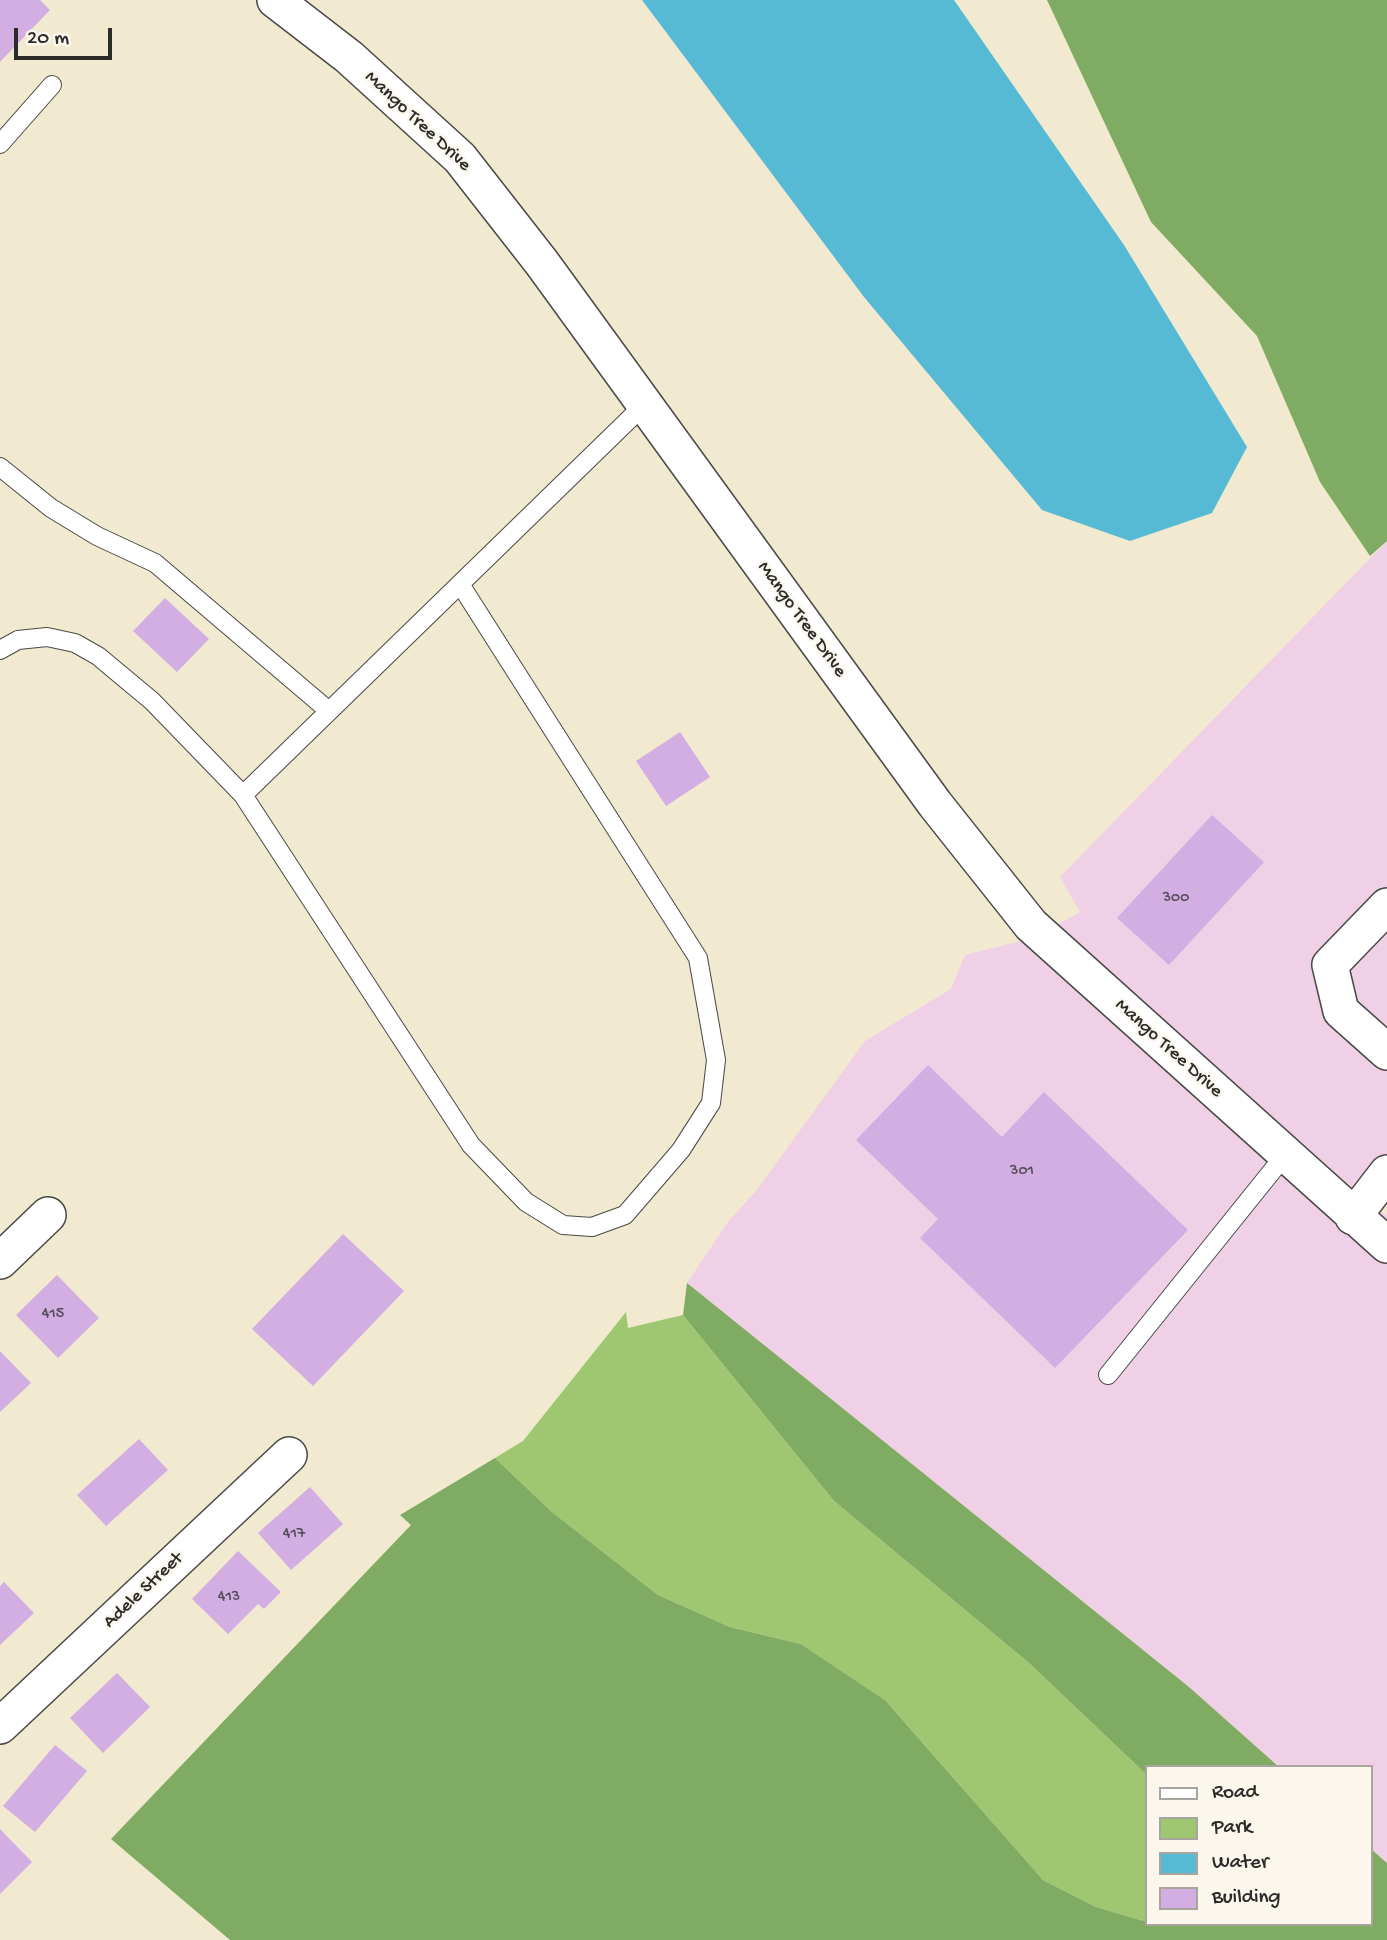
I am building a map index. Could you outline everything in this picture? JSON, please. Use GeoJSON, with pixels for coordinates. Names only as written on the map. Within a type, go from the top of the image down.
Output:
{"type":"FeatureCollection","features":[{"type":"Feature","properties":{"kind":"street","name":"Mango Tree Drive"},"geometry":{"type":"LineString","coordinates":[[275,0],[349,57],[460,158],[542,263],[935,804],[1031,925],[1387,1245]]}},
{"type":"Feature","properties":{"kind":"street"},"geometry":{"type":"LineString","coordinates":[[1387,906],[1330,965],[1341,1011],[1387,1052]]}},
{"type":"Feature","properties":{"kind":"street"},"geometry":{"type":"LineString","coordinates":[[1353,1217],[1387,1173]]}},
{"type":"Feature","properties":{"kind":"street"},"geometry":{"type":"LineString","coordinates":[[0,1261],[48,1215]]}},
{"type":"Feature","properties":{"kind":"street","name":"Adele Street"},"geometry":{"type":"LineString","coordinates":[[0,1726],[289,1455]]}},
{"type":"Feature","properties":{"kind":"lane"},"geometry":{"type":"LineString","coordinates":[[0,144],[52,85]]}},
{"type":"Feature","properties":{"kind":"lane"},"geometry":{"type":"LineString","coordinates":[[243,795],[645,404]]}},
{"type":"Feature","properties":{"kind":"lane"},"geometry":{"type":"LineString","coordinates":[[0,467],[51,508],[97,536],[155,563],[329,711]]}},
{"type":"Feature","properties":{"kind":"lane"},"geometry":{"type":"LineString","coordinates":[[0,650],[18,640],[47,637],[75,643],[98,656],[152,701],[243,795],[471,1145],[526,1202],[563,1225],[592,1227],[625,1215],[681,1150],[710,1103],[716,1059],[698,958],[460,584]]}},
{"type":"Feature","properties":{"kind":"lane"},"geometry":{"type":"LineString","coordinates":[[1108,1375],[1285,1155]]}},
{"type":"Feature","properties":{"kind":"shaded area"},"geometry":{"type":"Polygon","coordinates":[[[1387,541],[1387,1204],[1381,1211],[1387,1216],[1387,1863],[1373,1851],[1373,1765],[1277,1765],[1189,1687],[687,1283],[728,1222],[756,1191],[865,1041],[951,989],[965,955],[1033,938],[1080,912],[1060,877],[1387,541]]]}},
{"type":"Feature","properties":{"kind":"green space"},"geometry":{"type":"Polygon","coordinates":[[[1047,0],[1387,0],[1387,541],[1370,556],[1320,482],[1257,336],[1151,222],[1047,0]]]}},
{"type":"Feature","properties":{"kind":"green space"},"geometry":{"type":"Polygon","coordinates":[[[687,1283],[1189,1687],[1277,1765],[1146,1765],[1146,1774],[1029,1663],[834,1501],[683,1315],[687,1283]]]}},
{"type":"Feature","properties":{"kind":"green space"},"geometry":{"type":"Polygon","coordinates":[[[626,1312],[628,1328],[683,1315],[834,1501],[1029,1663],[1146,1774],[1146,1922],[1096,1907],[1043,1880],[885,1700],[801,1644],[730,1627],[658,1595],[552,1512],[495,1458],[523,1441],[626,1312]]]}},
{"type":"Feature","properties":{"kind":"green space"},"geometry":{"type":"Polygon","coordinates":[[[495,1458],[552,1512],[658,1595],[730,1627],[801,1644],[885,1700],[1043,1880],[1096,1907],[1146,1922],[1146,1926],[1373,1926],[1373,1851],[1387,1863],[1387,1940],[230,1940],[111,1839],[411,1525],[400,1515],[495,1458]]]}},
{"type":"Feature","properties":{"kind":"water"},"geometry":{"type":"Polygon","coordinates":[[[642,0],[954,0],[1124,245],[1247,447],[1212,513],[1130,541],[1042,510],[864,297],[642,0]]]}},
{"type":"Feature","properties":{"kind":"building"},"geometry":{"type":"Polygon","coordinates":[[[0,0],[40,0],[50,10],[0,62],[0,0]]]}},
{"type":"Feature","properties":{"kind":"building"},"geometry":{"type":"Polygon","coordinates":[[[165,598],[209,639],[177,672],[133,631],[165,598]]]}},
{"type":"Feature","properties":{"kind":"building"},"geometry":{"type":"Polygon","coordinates":[[[680,732],[710,777],[666,806],[636,761],[680,732]]]}},
{"type":"Feature","properties":{"kind":"building"},"geometry":{"type":"Polygon","coordinates":[[[1212,815],[1264,862],[1169,965],[1117,918],[1212,815]]]}},
{"type":"Feature","properties":{"kind":"building"},"geometry":{"type":"Polygon","coordinates":[[[928,1065],[1002,1137],[1044,1092],[1188,1230],[1055,1368],[920,1238],[938,1219],[856,1140],[928,1065]]]}},
{"type":"Feature","properties":{"kind":"building"},"geometry":{"type":"Polygon","coordinates":[[[343,1234],[404,1291],[313,1386],[252,1329],[343,1234]]]}},
{"type":"Feature","properties":{"kind":"building"},"geometry":{"type":"Polygon","coordinates":[[[57,1275],[99,1318],[58,1358],[16,1315],[57,1275]]]}},
{"type":"Feature","properties":{"kind":"building"},"geometry":{"type":"Polygon","coordinates":[[[0,1351],[31,1383],[0,1412],[0,1351]]]}},
{"type":"Feature","properties":{"kind":"building"},"geometry":{"type":"Polygon","coordinates":[[[139,1439],[168,1470],[106,1526],[77,1495],[139,1439]]]}},
{"type":"Feature","properties":{"kind":"building"},"geometry":{"type":"Polygon","coordinates":[[[310,1487],[343,1524],[291,1570],[258,1533],[310,1487]]]}},
{"type":"Feature","properties":{"kind":"building"},"geometry":{"type":"Polygon","coordinates":[[[238,1551],[281,1592],[264,1609],[258,1604],[228,1634],[192,1599],[238,1551]]]}},
{"type":"Feature","properties":{"kind":"building"},"geometry":{"type":"Polygon","coordinates":[[[4,1582],[34,1613],[0,1645],[0,1586],[4,1582]]]}},
{"type":"Feature","properties":{"kind":"building"},"geometry":{"type":"Polygon","coordinates":[[[117,1673],[150,1707],[103,1753],[70,1718],[117,1673]]]}},
{"type":"Feature","properties":{"kind":"building"},"geometry":{"type":"Polygon","coordinates":[[[55,1745],[87,1771],[35,1832],[3,1806],[55,1745]]]}},
{"type":"Feature","properties":{"kind":"building"},"geometry":{"type":"Polygon","coordinates":[[[0,1829],[32,1862],[0,1894],[0,1829]]]}}]}
